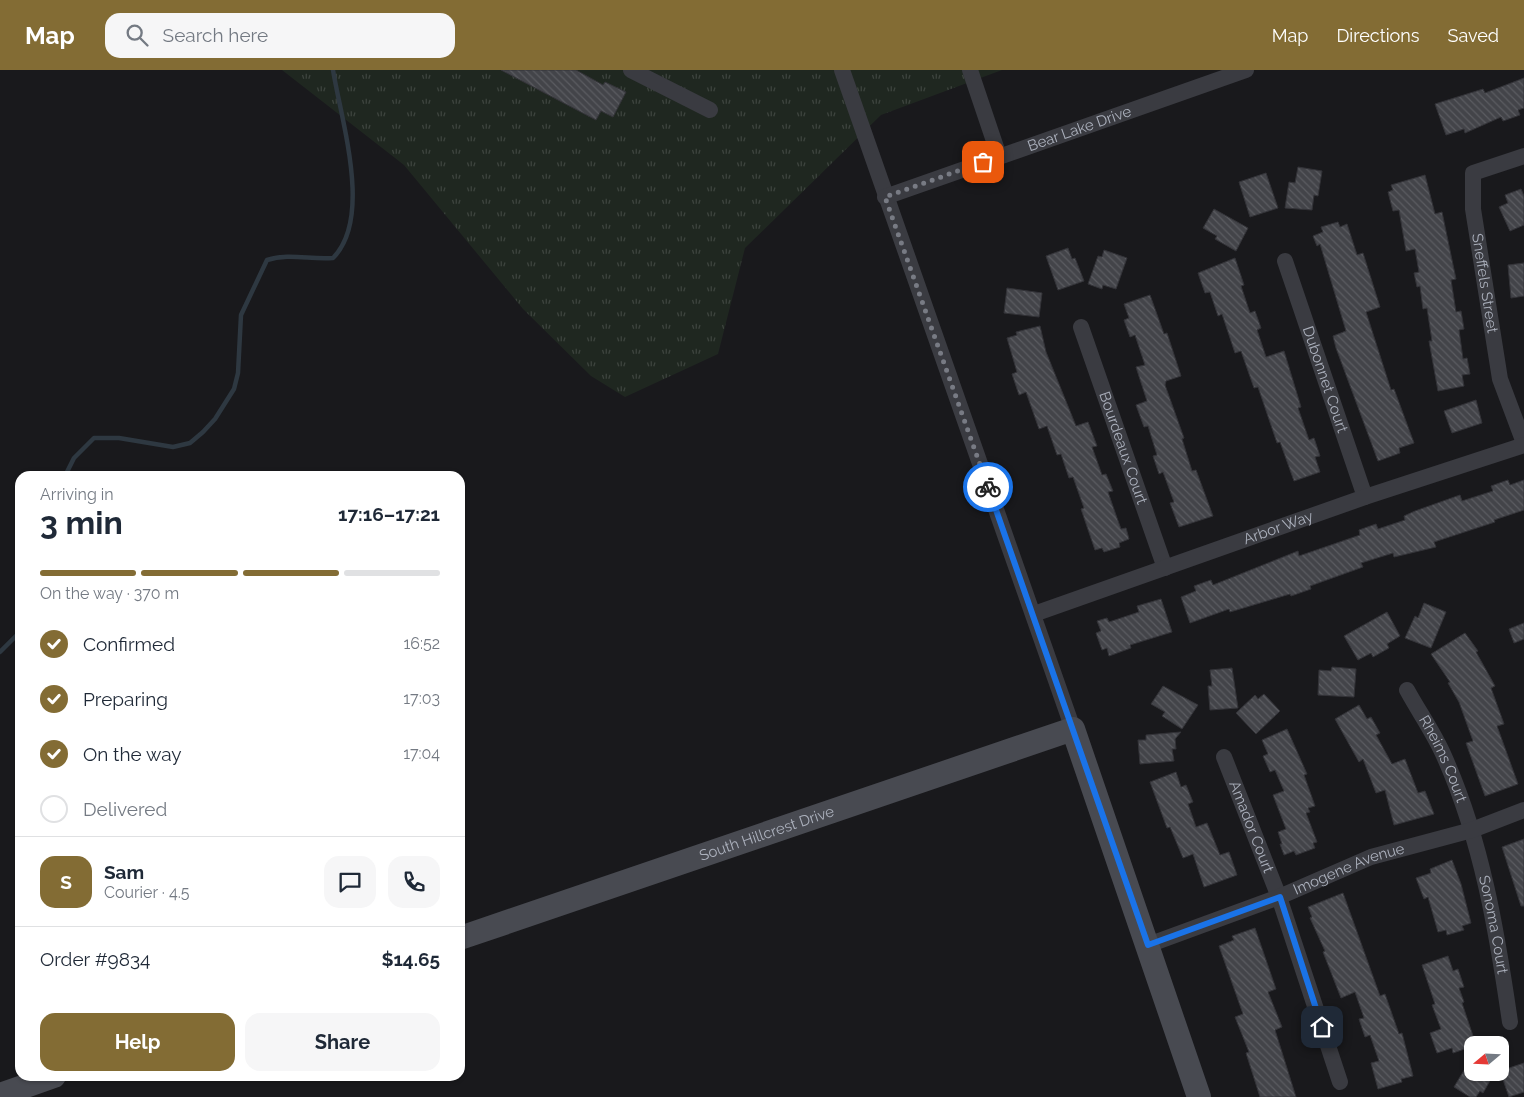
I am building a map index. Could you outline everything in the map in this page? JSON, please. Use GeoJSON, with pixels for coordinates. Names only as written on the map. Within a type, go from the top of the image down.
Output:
{"type":"FeatureCollection","features":[{"type":"Feature","properties":{"kind":"street"},"geometry":{"type":"LineString","coordinates":[[842,70],[885,197],[1034,614],[1199,1097]]}},
{"type":"Feature","properties":{"kind":"street"},"geometry":{"type":"LineString","coordinates":[[970,70],[999,156]]}},
{"type":"Feature","properties":{"kind":"street","name":"Bear Lake Drive"},"geometry":{"type":"LineString","coordinates":[[885,197],[1246,70]]}},
{"type":"Feature","properties":{"kind":"street"},"geometry":{"type":"LineString","coordinates":[[639,72],[710,110]]}},
{"type":"Feature","properties":{"kind":"street","name":"Sneffels Street"},"geometry":{"type":"LineString","coordinates":[[1524,156],[1473,173],[1473,209],[1500,379],[1524,444]]}},
{"type":"Feature","properties":{"kind":"street","name":"Dubonnet Court"},"geometry":{"type":"LineString","coordinates":[[1285,261],[1365,497]]}},
{"type":"Feature","properties":{"kind":"street","name":"Bourdeaux Court"},"geometry":{"type":"LineString","coordinates":[[1081,327],[1165,568]]}},
{"type":"Feature","properties":{"kind":"street","name":"Arbor Way"},"geometry":{"type":"LineString","coordinates":[[1034,614],[1365,497],[1524,444]]}},
{"type":"Feature","properties":{"kind":"street","name":"Rheims Court"},"geometry":{"type":"LineString","coordinates":[[1407,690],[1444,756],[1472,830]]}},
{"type":"Feature","properties":{"kind":"street","name":"South Hillcrest Drive"},"geometry":{"type":"LineString","coordinates":[[465,936],[1073,729]]}},
{"type":"Feature","properties":{"kind":"street","name":"Amador Court"},"geometry":{"type":"LineString","coordinates":[[1224,756],[1280,897],[1340,1082]]}},
{"type":"Feature","properties":{"kind":"street","name":"Imogene Avenue"},"geometry":{"type":"LineString","coordinates":[[1148,945],[1280,897],[1371,858],[1472,830],[1524,810]]}},
{"type":"Feature","properties":{"kind":"street","name":"Sonoma Court"},"geometry":{"type":"LineString","coordinates":[[1472,830],[1494,916],[1510,1022]]}},
{"type":"Feature","properties":{"kind":"street"},"geometry":{"type":"LineString","coordinates":[[0,1095],[40,1081]]}},
{"type":"Feature","properties":{"kind":"green space"},"geometry":{"type":"Polygon","coordinates":[[[282,70],[1002,70],[881,115],[745,248],[718,354],[625,397],[591,376],[523,309],[404,165],[282,70]]]}},
{"type":"Feature","properties":{"kind":"building"},"geometry":{"type":"Polygon","coordinates":[[[501,70],[576,70],[603,85],[605,82],[626,92],[613,117],[601,111],[596,120],[501,70]]]}},
{"type":"Feature","properties":{"kind":"building"},"geometry":{"type":"Polygon","coordinates":[[[1524,78],[1524,108],[1518,110],[1520,115],[1503,121],[1501,117],[1465,133],[1464,129],[1446,135],[1435,104],[1483,89],[1485,93],[1524,78]]]}},
{"type":"Feature","properties":{"kind":"building"},"geometry":{"type":"Polygon","coordinates":[[[1298,167],[1322,171],[1318,196],[1314,195],[1312,210],[1285,208],[1289,182],[1295,183],[1298,167]]]}},
{"type":"Feature","properties":{"kind":"building"},"geometry":{"type":"Polygon","coordinates":[[[1266,173],[1278,208],[1250,217],[1239,182],[1266,173]]]}},
{"type":"Feature","properties":{"kind":"building"},"geometry":{"type":"Polygon","coordinates":[[[1425,175],[1435,214],[1442,212],[1456,279],[1451,280],[1456,312],[1461,311],[1464,329],[1459,330],[1463,359],[1467,358],[1470,374],[1462,375],[1464,386],[1438,391],[1429,341],[1432,341],[1427,308],[1423,309],[1420,286],[1417,287],[1414,273],[1419,272],[1415,249],[1406,251],[1399,210],[1393,211],[1388,192],[1393,190],[1391,185],[1425,175]]]}},
{"type":"Feature","properties":{"kind":"building"},"geometry":{"type":"Polygon","coordinates":[[[1521,189],[1524,196],[1524,225],[1510,231],[1499,207],[1508,203],[1505,195],[1521,189]]]}},
{"type":"Feature","properties":{"kind":"building"},"geometry":{"type":"Polygon","coordinates":[[[1214,209],[1248,228],[1236,251],[1215,239],[1217,236],[1203,228],[1214,209]]]}},
{"type":"Feature","properties":{"kind":"building"},"geometry":{"type":"Polygon","coordinates":[[[1338,222],[1340,227],[1347,224],[1357,255],[1363,253],[1380,307],[1366,312],[1391,390],[1394,389],[1414,443],[1399,448],[1400,453],[1378,461],[1336,348],[1333,336],[1346,331],[1320,244],[1317,246],[1313,236],[1323,232],[1321,227],[1338,222]]]}},
{"type":"Feature","properties":{"kind":"building"},"geometry":{"type":"Polygon","coordinates":[[[1068,248],[1072,259],[1075,258],[1084,281],[1058,290],[1046,256],[1068,248]]]}},
{"type":"Feature","properties":{"kind":"building"},"geometry":{"type":"Polygon","coordinates":[[[1104,250],[1127,258],[1116,289],[1103,285],[1102,289],[1088,284],[1098,256],[1102,257],[1104,250]]]}},
{"type":"Feature","properties":{"kind":"building"},"geometry":{"type":"Polygon","coordinates":[[[1235,258],[1244,285],[1241,286],[1250,313],[1255,311],[1261,328],[1257,330],[1266,357],[1284,351],[1301,407],[1298,408],[1309,440],[1314,438],[1320,456],[1315,457],[1320,472],[1294,481],[1280,442],[1277,443],[1258,387],[1254,388],[1241,351],[1235,353],[1222,314],[1218,316],[1210,292],[1205,293],[1198,273],[1235,258]]]}},
{"type":"Feature","properties":{"kind":"building"},"geometry":{"type":"Polygon","coordinates":[[[1524,263],[1524,296],[1511,298],[1508,265],[1524,263]]]}},
{"type":"Feature","properties":{"kind":"building"},"geometry":{"type":"Polygon","coordinates":[[[1007,288],[1042,293],[1039,317],[1004,313],[1007,288]]]}},
{"type":"Feature","properties":{"kind":"building"},"geometry":{"type":"Polygon","coordinates":[[[1150,295],[1164,334],[1167,333],[1181,376],[1166,381],[1165,385],[1184,438],[1182,439],[1192,471],[1196,470],[1213,516],[1179,527],[1170,503],[1174,502],[1163,472],[1159,474],[1153,456],[1157,455],[1148,426],[1144,427],[1136,405],[1147,401],[1136,367],[1145,365],[1135,335],[1130,337],[1124,320],[1129,318],[1124,304],[1150,295]]]}},
{"type":"Feature","properties":{"kind":"building"},"geometry":{"type":"Polygon","coordinates":[[[1040,326],[1046,352],[1076,426],[1088,422],[1097,446],[1092,447],[1102,475],[1106,474],[1113,491],[1108,492],[1121,529],[1126,528],[1129,539],[1119,543],[1120,547],[1104,552],[1102,548],[1095,550],[1081,509],[1084,508],[1073,477],[1069,478],[1061,454],[1057,455],[1047,426],[1039,429],[1026,392],[1019,395],[1012,374],[1017,372],[1007,338],[1017,335],[1016,332],[1040,326]]]}},
{"type":"Feature","properties":{"kind":"building"},"geometry":{"type":"Polygon","coordinates":[[[1476,400],[1482,423],[1452,433],[1444,411],[1476,400]]]}},
{"type":"Feature","properties":{"kind":"building"},"geometry":{"type":"Polygon","coordinates":[[[1508,480],[1510,485],[1524,480],[1524,510],[1494,520],[1495,522],[1434,542],[1436,547],[1394,557],[1393,553],[1361,563],[1363,567],[1310,586],[1311,589],[1291,596],[1290,594],[1230,612],[1229,609],[1190,623],[1181,597],[1196,591],[1194,586],[1211,580],[1213,585],[1298,551],[1299,556],[1360,535],[1359,530],[1376,524],[1378,529],[1405,520],[1404,516],[1415,511],[1460,495],[1462,501],[1493,491],[1491,486],[1508,480]]]}},
{"type":"Feature","properties":{"kind":"building"},"geometry":{"type":"Polygon","coordinates":[[[1161,599],[1172,632],[1130,645],[1131,648],[1109,656],[1107,648],[1102,650],[1096,633],[1101,631],[1097,621],[1107,618],[1109,622],[1139,612],[1137,606],[1161,599]]]}},
{"type":"Feature","properties":{"kind":"building"},"geometry":{"type":"Polygon","coordinates":[[[1424,603],[1446,612],[1431,648],[1405,638],[1415,616],[1418,618],[1424,603]]]}},
{"type":"Feature","properties":{"kind":"building"},"geometry":{"type":"Polygon","coordinates":[[[1387,612],[1400,636],[1387,644],[1389,648],[1373,657],[1371,653],[1358,660],[1344,636],[1387,612]]]}},
{"type":"Feature","properties":{"kind":"building"},"geometry":{"type":"Polygon","coordinates":[[[1524,623],[1524,639],[1514,643],[1509,629],[1524,623]]]}},
{"type":"Feature","properties":{"kind":"building"},"geometry":{"type":"Polygon","coordinates":[[[1465,633],[1478,651],[1476,652],[1495,686],[1491,688],[1504,724],[1497,726],[1518,784],[1485,796],[1466,743],[1473,741],[1459,702],[1448,683],[1450,682],[1431,654],[1465,633]]]}},
{"type":"Feature","properties":{"kind":"building"},"geometry":{"type":"Polygon","coordinates":[[[1332,667],[1356,669],[1354,697],[1318,695],[1319,670],[1331,671],[1332,667]]]}},
{"type":"Feature","properties":{"kind":"building"},"geometry":{"type":"Polygon","coordinates":[[[1232,668],[1238,708],[1210,710],[1208,686],[1212,686],[1210,670],[1232,668]]]}},
{"type":"Feature","properties":{"kind":"building"},"geometry":{"type":"Polygon","coordinates":[[[1163,686],[1198,705],[1182,729],[1162,716],[1165,712],[1151,704],[1163,686]]]}},
{"type":"Feature","properties":{"kind":"building"},"geometry":{"type":"Polygon","coordinates":[[[1264,694],[1280,711],[1256,734],[1236,713],[1255,695],[1258,699],[1264,694]]]}},
{"type":"Feature","properties":{"kind":"building"},"geometry":{"type":"Polygon","coordinates":[[[1359,705],[1367,719],[1371,717],[1380,733],[1376,735],[1392,764],[1405,759],[1418,793],[1425,791],[1434,814],[1394,825],[1385,790],[1376,793],[1363,759],[1359,762],[1335,719],[1359,705]]]}},
{"type":"Feature","properties":{"kind":"building"},"geometry":{"type":"Polygon","coordinates":[[[1287,729],[1307,774],[1304,775],[1315,806],[1308,808],[1310,812],[1306,813],[1317,842],[1313,843],[1315,848],[1296,855],[1294,851],[1284,855],[1280,844],[1282,844],[1278,832],[1286,829],[1273,795],[1284,791],[1275,770],[1270,772],[1263,756],[1268,754],[1262,740],[1287,729]]]}},
{"type":"Feature","properties":{"kind":"building"},"geometry":{"type":"Polygon","coordinates":[[[1181,732],[1175,739],[1176,749],[1172,749],[1174,761],[1140,764],[1138,740],[1146,740],[1146,735],[1181,732]]]}},
{"type":"Feature","properties":{"kind":"building"},"geometry":{"type":"Polygon","coordinates":[[[1176,772],[1181,787],[1186,785],[1193,802],[1188,804],[1196,827],[1207,823],[1220,855],[1229,852],[1237,875],[1204,887],[1193,854],[1183,858],[1170,827],[1167,828],[1150,782],[1176,772]]]}},
{"type":"Feature","properties":{"kind":"building"},"geometry":{"type":"Polygon","coordinates":[[[1524,839],[1524,906],[1521,906],[1502,847],[1524,839]]]}},
{"type":"Feature","properties":{"kind":"building"},"geometry":{"type":"Polygon","coordinates":[[[1452,860],[1461,884],[1471,923],[1462,926],[1464,930],[1447,935],[1446,930],[1438,932],[1428,897],[1424,899],[1416,878],[1431,873],[1430,869],[1452,860]]]}},
{"type":"Feature","properties":{"kind":"building"},"geometry":{"type":"Polygon","coordinates":[[[1343,893],[1380,996],[1385,994],[1399,1034],[1402,1033],[1413,1076],[1401,1079],[1402,1082],[1378,1089],[1371,1063],[1379,1061],[1370,1035],[1365,1037],[1359,1019],[1364,1018],[1355,992],[1341,998],[1323,952],[1325,951],[1310,918],[1312,917],[1308,907],[1343,893]]]}},
{"type":"Feature","properties":{"kind":"building"},"geometry":{"type":"Polygon","coordinates":[[[1255,928],[1276,989],[1268,992],[1282,1027],[1275,1030],[1296,1097],[1260,1097],[1246,1053],[1249,1052],[1235,1017],[1243,1014],[1219,946],[1234,940],[1232,936],[1255,928]]]}},
{"type":"Feature","properties":{"kind":"building"},"geometry":{"type":"Polygon","coordinates":[[[1448,956],[1453,971],[1458,969],[1464,987],[1459,988],[1464,1002],[1462,1003],[1473,1036],[1464,1036],[1464,1049],[1453,1053],[1452,1048],[1437,1053],[1430,1033],[1441,1029],[1432,1005],[1435,1004],[1422,965],[1448,956]]]}},
{"type":"Feature","properties":{"kind":"building"},"geometry":{"type":"Polygon","coordinates":[[[1524,1063],[1524,1092],[1509,1097],[1503,1081],[1509,1081],[1509,1068],[1524,1063]]]}},
{"type":"Feature","properties":{"kind":"building"},"geometry":{"type":"Polygon","coordinates":[[[1464,1070],[1464,1081],[1490,1081],[1483,1093],[1480,1091],[1476,1097],[1470,1097],[1454,1087],[1464,1070]]]}},
{"type":"Feature","properties":{"kind":"waterway"},"geometry":{"type":"LineString","coordinates":[[68,471],[74,458],[94,438],[119,438],[173,447],[190,443],[215,419],[234,389],[238,373],[241,315],[267,260],[284,257],[333,258],[345,240],[351,219],[353,194],[347,141],[333,70]]}},
{"type":"Feature","properties":{"kind":"waterway"},"geometry":{"type":"LineString","coordinates":[[0,652],[15,637]]}},
{"type":"Feature","properties":{"kind":"way so far"},"geometry":{"type":"LineString","coordinates":[[983,162],[885,197],[988,487]]}},
{"type":"Feature","properties":{"kind":"route"},"geometry":{"type":"LineString","coordinates":[[988,487],[1034,614],[1148,945],[1280,897],[1322,1027]]}}]}
